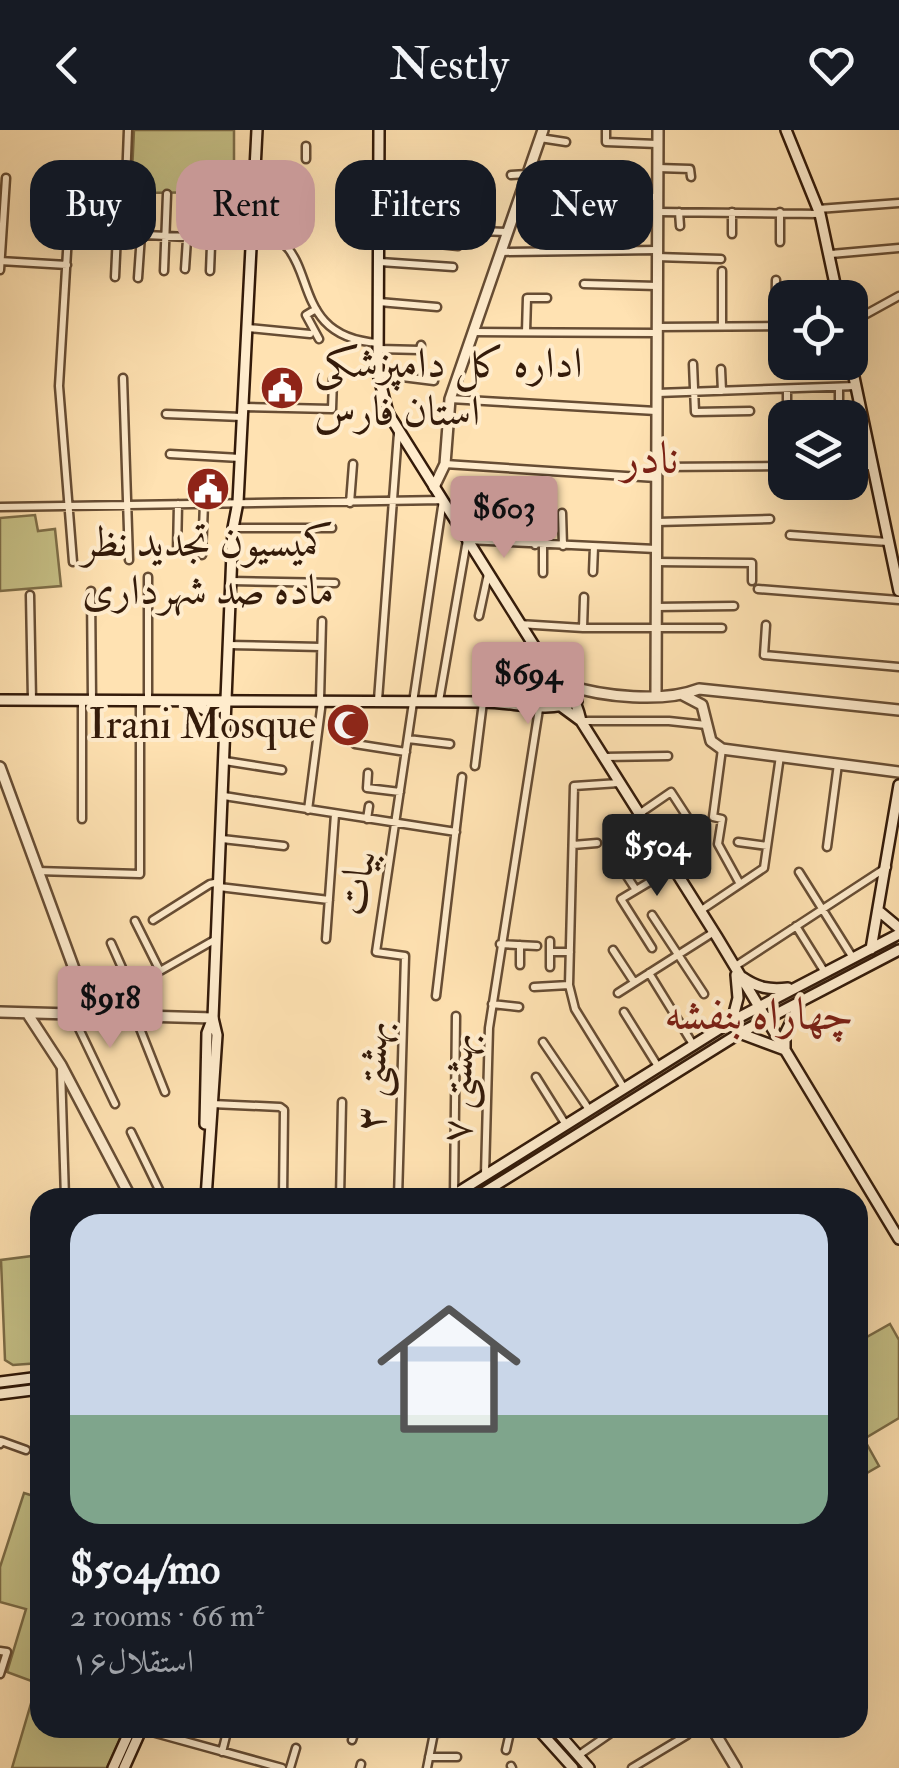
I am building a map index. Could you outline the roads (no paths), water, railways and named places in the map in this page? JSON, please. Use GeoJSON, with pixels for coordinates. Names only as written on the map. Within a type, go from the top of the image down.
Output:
{"type":"FeatureCollection","features":[{"type":"Feature","properties":{"kind":"main road"},"geometry":{"type":"LineString","coordinates":[[255,160],[256,130]]}},
{"type":"Feature","properties":{"kind":"main road"},"geometry":{"type":"LineString","coordinates":[[379,130],[379,160]]}},
{"type":"Feature","properties":{"kind":"main road"},"geometry":{"type":"LineString","coordinates":[[656,695],[658,130]]}},
{"type":"Feature","properties":{"kind":"main road"},"geometry":{"type":"LineString","coordinates":[[786,130],[819,212],[835,280]]}},
{"type":"Feature","properties":{"kind":"main road"},"geometry":{"type":"LineString","coordinates":[[532,160],[541,134]]}},
{"type":"Feature","properties":{"kind":"main road"},"geometry":{"type":"LineString","coordinates":[[434,487],[444,464],[450,399],[516,206]]}},
{"type":"Feature","properties":{"kind":"main road"},"geometry":{"type":"LineString","coordinates":[[204,1188],[217,1035],[213,1018],[232,528],[238,502],[251,250]]}},
{"type":"Feature","properties":{"kind":"main road"},"geometry":{"type":"LineString","coordinates":[[380,250],[378,374],[380,392],[398,432],[543,660],[568,684],[581,720],[899,1239]]}},
{"type":"Feature","properties":{"kind":"main road"},"geometry":{"type":"LineString","coordinates":[[855,380],[899,590]]}},
{"type":"Feature","properties":{"kind":"main road"},"geometry":{"type":"LineString","coordinates":[[886,536],[899,532]]}},
{"type":"Feature","properties":{"kind":"main road"},"geometry":{"type":"LineString","coordinates":[[543,660],[562,707],[581,720]]}},
{"type":"Feature","properties":{"kind":"main road"},"geometry":{"type":"LineString","coordinates":[[530,696],[541,676],[543,660]]}},
{"type":"Feature","properties":{"kind":"main road"},"geometry":{"type":"LineString","coordinates":[[495,702],[553,692],[568,684],[595,694]]}},
{"type":"Feature","properties":{"kind":"main road"},"geometry":{"type":"LineString","coordinates":[[683,696],[699,689],[899,710]]}},
{"type":"Feature","properties":{"kind":"main road"},"geometry":{"type":"LineString","coordinates":[[0,700],[378,700],[495,702],[539,708],[562,707],[595,694],[683,696],[702,705],[711,741],[722,749],[899,772]]}},
{"type":"Feature","properties":{"kind":"main road"},"geometry":{"type":"LineString","coordinates":[[188,702],[208,712],[226,733]]}},
{"type":"Feature","properties":{"kind":"main road"},"geometry":{"type":"LineString","coordinates":[[0,767],[91,1015]]}},
{"type":"Feature","properties":{"kind":"main road"},"geometry":{"type":"LineString","coordinates":[[872,949],[899,786]]}},
{"type":"Feature","properties":{"kind":"main road"},"geometry":{"type":"LineString","coordinates":[[464,1188],[732,1022],[899,931],[880,912]]}},
{"type":"Feature","properties":{"kind":"main road"},"geometry":{"type":"LineString","coordinates":[[491,1188],[740,1034],[899,950]]}},
{"type":"Feature","properties":{"kind":"main road"},"geometry":{"type":"LineString","coordinates":[[735,970],[755,986],[770,990],[795,987]]}},
{"type":"Feature","properties":{"kind":"main road"},"geometry":{"type":"LineString","coordinates":[[732,1022],[738,998],[735,970]]}},
{"type":"Feature","properties":{"kind":"main road"},"geometry":{"type":"LineString","coordinates":[[785,1050],[785,1034],[802,999]]}},
{"type":"Feature","properties":{"kind":"main road"},"geometry":{"type":"LineString","coordinates":[[0,1012],[213,1018]]}},
{"type":"Feature","properties":{"kind":"main road"},"geometry":{"type":"LineString","coordinates":[[27,1013],[61,1066],[126,1188]]}},
{"type":"Feature","properties":{"kind":"main road"},"geometry":{"type":"LineString","coordinates":[[203,1188],[207,1033],[213,1018]]}},
{"type":"Feature","properties":{"kind":"main road"},"geometry":{"type":"LineString","coordinates":[[740,1034],[785,1050]]}},
{"type":"Feature","properties":{"kind":"main road"},"geometry":{"type":"LineString","coordinates":[[514,1157],[522,1169]]}},
{"type":"Feature","properties":{"kind":"main road"},"geometry":{"type":"LineString","coordinates":[[30,1378],[0,1382],[0,1394],[30,1390]]}},
{"type":"Feature","properties":{"kind":"main road"},"geometry":{"type":"LineString","coordinates":[[113,1768],[132,1738]]}},
{"type":"Feature","properties":{"kind":"main road"},"geometry":{"type":"LineString","coordinates":[[124,1768],[134,1738]]}},
{"type":"Feature","properties":{"kind":"main road"},"geometry":{"type":"LineString","coordinates":[[545,1738],[573,1768]]}},
{"type":"Feature","properties":{"kind":"main road"},"geometry":{"type":"LineString","coordinates":[[564,1738],[588,1768]]}},
{"type":"Feature","properties":{"kind":"main road"},"geometry":{"type":"LineString","coordinates":[[718,1738],[736,1768]]}},
{"type":"Feature","properties":{"kind":"street"},"geometry":{"type":"LineString","coordinates":[[127,160],[128,130]]}},
{"type":"Feature","properties":{"kind":"street"},"geometry":{"type":"LineString","coordinates":[[606,130],[606,142],[657,144]]}},
{"type":"Feature","properties":{"kind":"street"},"geometry":{"type":"LineString","coordinates":[[541,134],[566,142]]}},
{"type":"Feature","properties":{"kind":"street"},"geometry":{"type":"LineString","coordinates":[[306,146],[306,159]]}},
{"type":"Feature","properties":{"kind":"street"},"geometry":{"type":"LineString","coordinates":[[658,168],[690,168],[691,177]]}},
{"type":"Feature","properties":{"kind":"street"},"geometry":{"type":"LineString","coordinates":[[510,175],[516,175]]}},
{"type":"Feature","properties":{"kind":"street"},"geometry":{"type":"LineString","coordinates":[[0,270],[6,178]]}},
{"type":"Feature","properties":{"kind":"street"},"geometry":{"type":"LineString","coordinates":[[164,271],[167,194]]}},
{"type":"Feature","properties":{"kind":"street"},"geometry":{"type":"LineString","coordinates":[[653,197],[658,197]]}},
{"type":"Feature","properties":{"kind":"street"},"geometry":{"type":"LineString","coordinates":[[658,212],[819,212],[899,203]]}},
{"type":"Feature","properties":{"kind":"street"},"geometry":{"type":"LineString","coordinates":[[680,212],[680,226]]}},
{"type":"Feature","properties":{"kind":"street"},"geometry":{"type":"LineString","coordinates":[[732,212],[732,234]]}},
{"type":"Feature","properties":{"kind":"street"},"geometry":{"type":"LineString","coordinates":[[780,212],[780,242]]}},
{"type":"Feature","properties":{"kind":"street"},"geometry":{"type":"LineString","coordinates":[[496,232],[507,232]]}},
{"type":"Feature","properties":{"kind":"street"},"geometry":{"type":"LineString","coordinates":[[156,236],[176,236]]}},
{"type":"Feature","properties":{"kind":"street"},"geometry":{"type":"LineString","coordinates":[[831,254],[899,248]]}},
{"type":"Feature","properties":{"kind":"street"},"geometry":{"type":"LineString","coordinates":[[68,250],[59,386],[73,562]]}},
{"type":"Feature","properties":{"kind":"street"},"geometry":{"type":"LineString","coordinates":[[115,277],[116,250]]}},
{"type":"Feature","properties":{"kind":"street"},"geometry":{"type":"LineString","coordinates":[[138,278],[140,250]]}},
{"type":"Feature","properties":{"kind":"street"},"geometry":{"type":"LineString","coordinates":[[185,269],[187,250]]}},
{"type":"Feature","properties":{"kind":"street"},"geometry":{"type":"LineString","coordinates":[[210,271],[211,250]]}},
{"type":"Feature","properties":{"kind":"street"},"geometry":{"type":"LineString","coordinates":[[289,250],[316,309],[336,333],[379,346],[420,350],[421,345]]}},
{"type":"Feature","properties":{"kind":"street"},"geometry":{"type":"LineString","coordinates":[[500,252],[657,253],[721,259]]}},
{"type":"Feature","properties":{"kind":"street"},"geometry":{"type":"LineString","coordinates":[[0,260],[67,265]]}},
{"type":"Feature","properties":{"kind":"street"},"geometry":{"type":"LineString","coordinates":[[380,262],[454,267]]}},
{"type":"Feature","properties":{"kind":"street"},"geometry":{"type":"LineString","coordinates":[[722,271],[722,326]]}},
{"type":"Feature","properties":{"kind":"street"},"geometry":{"type":"LineString","coordinates":[[584,284],[657,286]]}},
{"type":"Feature","properties":{"kind":"street"},"geometry":{"type":"LineString","coordinates":[[868,312],[899,296]]}},
{"type":"Feature","properties":{"kind":"street"},"geometry":{"type":"LineString","coordinates":[[526,332],[527,298],[547,298]]}},
{"type":"Feature","properties":{"kind":"street"},"geometry":{"type":"LineString","coordinates":[[379,302],[438,307]]}},
{"type":"Feature","properties":{"kind":"street"},"geometry":{"type":"LineString","coordinates":[[316,309],[306,315],[318,339]]}},
{"type":"Feature","properties":{"kind":"street"},"geometry":{"type":"LineString","coordinates":[[473,332],[768,326]]}},
{"type":"Feature","properties":{"kind":"street"},"geometry":{"type":"LineString","coordinates":[[248,328],[310,334]]}},
{"type":"Feature","properties":{"kind":"street"},"geometry":{"type":"LineString","coordinates":[[693,364],[695,412],[750,411]]}},
{"type":"Feature","properties":{"kind":"street"},"geometry":{"type":"LineString","coordinates":[[721,369],[722,391]]}},
{"type":"Feature","properties":{"kind":"street"},"geometry":{"type":"LineString","coordinates":[[378,374],[434,381]]}},
{"type":"Feature","properties":{"kind":"street"},"geometry":{"type":"LineString","coordinates":[[123,378],[129,560]]}},
{"type":"Feature","properties":{"kind":"street"},"geometry":{"type":"LineString","coordinates":[[166,414],[332,409],[333,379]]}},
{"type":"Feature","properties":{"kind":"street"},"geometry":{"type":"LineString","coordinates":[[656,393],[856,386]]}},
{"type":"Feature","properties":{"kind":"street"},"geometry":{"type":"LineString","coordinates":[[838,387],[838,400]]}},
{"type":"Feature","properties":{"kind":"street"},"geometry":{"type":"LineString","coordinates":[[786,389],[786,400]]}},
{"type":"Feature","properties":{"kind":"street"},"geometry":{"type":"LineString","coordinates":[[450,399],[656,411]]}},
{"type":"Feature","properties":{"kind":"street"},"geometry":{"type":"LineString","coordinates":[[378,700],[398,432]]}},
{"type":"Feature","properties":{"kind":"street"},"geometry":{"type":"LineString","coordinates":[[170,454],[240,458]]}},
{"type":"Feature","properties":{"kind":"street"},"geometry":{"type":"LineString","coordinates":[[350,503],[352,464]]}},
{"type":"Feature","properties":{"kind":"street"},"geometry":{"type":"LineString","coordinates":[[444,464],[656,473],[768,467]]}},
{"type":"Feature","properties":{"kind":"street"},"geometry":{"type":"LineString","coordinates":[[0,507],[442,500]]}},
{"type":"Feature","properties":{"kind":"street","name":"بیات"},"geometry":{"type":"LineString","coordinates":[[405,956],[376,952],[442,500]]}},
{"type":"Feature","properties":{"kind":"street"},"geometry":{"type":"LineString","coordinates":[[202,555],[204,503]]}},
{"type":"Feature","properties":{"kind":"street"},"geometry":{"type":"LineString","coordinates":[[176,552],[178,504]]}},
{"type":"Feature","properties":{"kind":"street"},"geometry":{"type":"LineString","coordinates":[[562,513],[563,546]]}},
{"type":"Feature","properties":{"kind":"street"},"geometry":{"type":"LineString","coordinates":[[656,522],[770,519]]}},
{"type":"Feature","properties":{"kind":"street"},"geometry":{"type":"LineString","coordinates":[[536,523],[542,573]]}},
{"type":"Feature","properties":{"kind":"street"},"geometry":{"type":"LineString","coordinates":[[232,528],[332,528]]}},
{"type":"Feature","properties":{"kind":"street"},"geometry":{"type":"LineString","coordinates":[[790,535],[886,536]]}},
{"type":"Feature","properties":{"kind":"street"},"geometry":{"type":"LineString","coordinates":[[439,702],[467,540],[656,549]]}},
{"type":"Feature","properties":{"kind":"street"},"geometry":{"type":"LineString","coordinates":[[593,572],[594,547]]}},
{"type":"Feature","properties":{"kind":"street"},"geometry":{"type":"LineString","coordinates":[[656,562],[752,563],[752,581]]}},
{"type":"Feature","properties":{"kind":"street"},"geometry":{"type":"LineString","coordinates":[[479,616],[488,573]]}},
{"type":"Feature","properties":{"kind":"street"},"geometry":{"type":"LineString","coordinates":[[36,871],[140,874],[148,577]]}},
{"type":"Feature","properties":{"kind":"street"},"geometry":{"type":"LineString","coordinates":[[230,581],[335,583]]}},
{"type":"Feature","properties":{"kind":"street"},"geometry":{"type":"LineString","coordinates":[[758,589],[899,600]]}},
{"type":"Feature","properties":{"kind":"street"},"geometry":{"type":"LineString","coordinates":[[82,820],[91,591]]}},
{"type":"Feature","properties":{"kind":"street"},"geometry":{"type":"LineString","coordinates":[[30,594],[32,700]]}},
{"type":"Feature","properties":{"kind":"street"},"geometry":{"type":"LineString","coordinates":[[583,628],[584,597]]}},
{"type":"Feature","properties":{"kind":"street"},"geometry":{"type":"LineString","coordinates":[[655,607],[734,606]]}},
{"type":"Feature","properties":{"kind":"street"},"geometry":{"type":"LineString","coordinates":[[308,810],[321,700],[322,620]]}},
{"type":"Feature","properties":{"kind":"street"},"geometry":{"type":"LineString","coordinates":[[519,624],[722,628]]}},
{"type":"Feature","properties":{"kind":"street"},"geometry":{"type":"LineString","coordinates":[[766,626],[764,655],[899,667]]}},
{"type":"Feature","properties":{"kind":"street"},"geometry":{"type":"LineString","coordinates":[[227,645],[321,647]]}},
{"type":"Feature","properties":{"kind":"street"},"geometry":{"type":"LineString","coordinates":[[513,697],[524,653],[533,645]]}},
{"type":"Feature","properties":{"kind":"street"},"geometry":{"type":"LineString","coordinates":[[475,766],[483,702]]}},
{"type":"Feature","properties":{"kind":"street","name":"بهشتی ۷"},"geometry":{"type":"LineString","coordinates":[[486,1174],[492,1004],[539,708]]}},
{"type":"Feature","properties":{"kind":"street"},"geometry":{"type":"LineString","coordinates":[[581,720],[706,725]]}},
{"type":"Feature","properties":{"kind":"street"},"geometry":{"type":"LineString","coordinates":[[408,739],[450,744]]}},
{"type":"Feature","properties":{"kind":"street"},"geometry":{"type":"LineString","coordinates":[[354,744],[406,752]]}},
{"type":"Feature","properties":{"kind":"street"},"geometry":{"type":"LineString","coordinates":[[722,749],[713,817],[722,819],[718,844],[740,884]]}},
{"type":"Feature","properties":{"kind":"street"},"geometry":{"type":"LineString","coordinates":[[604,757],[668,756]]}},
{"type":"Feature","properties":{"kind":"street"},"geometry":{"type":"LineString","coordinates":[[700,911],[764,868],[780,756]]}},
{"type":"Feature","properties":{"kind":"street"},"geometry":{"type":"LineString","coordinates":[[225,761],[282,770]]}},
{"type":"Feature","properties":{"kind":"street"},"geometry":{"type":"LineString","coordinates":[[827,847],[838,764]]}},
{"type":"Feature","properties":{"kind":"street"},"geometry":{"type":"LineString","coordinates":[[368,774],[367,788],[400,792]]}},
{"type":"Feature","properties":{"kind":"street"},"geometry":{"type":"LineString","coordinates":[[436,996],[462,777]]}},
{"type":"Feature","properties":{"kind":"street"},"geometry":{"type":"LineString","coordinates":[[620,782],[574,786],[569,985],[575,1009],[625,1089]]}},
{"type":"Feature","properties":{"kind":"street"},"geometry":{"type":"LineString","coordinates":[[640,814],[671,792],[696,829]]}},
{"type":"Feature","properties":{"kind":"street"},"geometry":{"type":"LineString","coordinates":[[224,796],[456,832]]}},
{"type":"Feature","properties":{"kind":"street"},"geometry":{"type":"LineString","coordinates":[[368,819],[369,806]]}},
{"type":"Feature","properties":{"kind":"street"},"geometry":{"type":"LineString","coordinates":[[326,940],[334,814]]}},
{"type":"Feature","properties":{"kind":"street"},"geometry":{"type":"LineString","coordinates":[[222,839],[284,846]]}},
{"type":"Feature","properties":{"kind":"street"},"geometry":{"type":"LineString","coordinates":[[738,842],[768,846]]}},
{"type":"Feature","properties":{"kind":"street"},"geometry":{"type":"LineString","coordinates":[[572,845],[598,843]]}},
{"type":"Feature","properties":{"kind":"street"},"geometry":{"type":"LineString","coordinates":[[618,860],[636,890]]}},
{"type":"Feature","properties":{"kind":"street"},"geometry":{"type":"LineString","coordinates":[[735,970],[886,867]]}},
{"type":"Feature","properties":{"kind":"street"},"geometry":{"type":"LineString","coordinates":[[652,948],[622,899],[673,868]]}},
{"type":"Feature","properties":{"kind":"street"},"geometry":{"type":"LineString","coordinates":[[799,872],[852,958]]}},
{"type":"Feature","properties":{"kind":"street"},"geometry":{"type":"LineString","coordinates":[[153,920],[210,884],[329,900]]}},
{"type":"Feature","properties":{"kind":"street"},"geometry":{"type":"LineString","coordinates":[[652,915],[704,994]]}},
{"type":"Feature","properties":{"kind":"street"},"geometry":{"type":"LineString","coordinates":[[135,920],[160,971],[216,938]]}},
{"type":"Feature","properties":{"kind":"street"},"geometry":{"type":"LineString","coordinates":[[796,926],[824,971]]}},
{"type":"Feature","properties":{"kind":"street"},"geometry":{"type":"LineString","coordinates":[[618,993],[714,932]]}},
{"type":"Feature","properties":{"kind":"street"},"geometry":{"type":"LineString","coordinates":[[550,941],[550,967]]}},
{"type":"Feature","properties":{"kind":"street"},"geometry":{"type":"LineString","coordinates":[[111,942],[165,1092]]}},
{"type":"Feature","properties":{"kind":"street"},"geometry":{"type":"LineString","coordinates":[[500,944],[537,946]]}},
{"type":"Feature","properties":{"kind":"street"},"geometry":{"type":"LineString","coordinates":[[520,945],[520,965]]}},
{"type":"Feature","properties":{"kind":"street"},"geometry":{"type":"LineString","coordinates":[[613,950],[634,982]]}},
{"type":"Feature","properties":{"kind":"street"},"geometry":{"type":"LineString","coordinates":[[550,952],[570,952]]}},
{"type":"Feature","properties":{"kind":"street","name":"بهشتی ۳"},"geometry":{"type":"LineString","coordinates":[[398,1188],[405,956]]}},
{"type":"Feature","properties":{"kind":"street"},"geometry":{"type":"LineString","coordinates":[[650,972],[694,1046]]}},
{"type":"Feature","properties":{"kind":"street"},"geometry":{"type":"LineString","coordinates":[[534,986],[569,985]]}},
{"type":"Feature","properties":{"kind":"street"},"geometry":{"type":"LineString","coordinates":[[492,1004],[519,1007]]}},
{"type":"Feature","properties":{"kind":"street"},"geometry":{"type":"LineString","coordinates":[[624,1012],[659,1068]]}},
{"type":"Feature","properties":{"kind":"street"},"geometry":{"type":"LineString","coordinates":[[72,1014],[115,1104]]}},
{"type":"Feature","properties":{"kind":"street"},"geometry":{"type":"LineString","coordinates":[[451,1188],[456,1016]]}},
{"type":"Feature","properties":{"kind":"street"},"geometry":{"type":"LineString","coordinates":[[543,1042],[590,1111]]}},
{"type":"Feature","properties":{"kind":"street"},"geometry":{"type":"LineString","coordinates":[[61,1066],[66,1188]]}},
{"type":"Feature","properties":{"kind":"street"},"geometry":{"type":"LineString","coordinates":[[536,1077],[566,1126]]}},
{"type":"Feature","properties":{"kind":"street"},"geometry":{"type":"LineString","coordinates":[[340,1188],[342,1102]]}},
{"type":"Feature","properties":{"kind":"street"},"geometry":{"type":"LineString","coordinates":[[212,1104],[284,1110],[283,1188]]}},
{"type":"Feature","properties":{"kind":"street"},"geometry":{"type":"LineString","coordinates":[[131,1132],[157,1188]]}},
{"type":"Feature","properties":{"kind":"street"},"geometry":{"type":"LineString","coordinates":[[0,1444],[1,1441],[26,1450]]}},
{"type":"Feature","properties":{"kind":"street"},"geometry":{"type":"LineString","coordinates":[[0,1650],[6,1652],[0,1674]]}},
{"type":"Feature","properties":{"kind":"street"},"geometry":{"type":"LineString","coordinates":[[173,1738],[286,1768],[296,1748]]}},
{"type":"Feature","properties":{"kind":"street"},"geometry":{"type":"LineString","coordinates":[[222,1752],[226,1738]]}},
{"type":"Feature","properties":{"kind":"street"},"geometry":{"type":"LineString","coordinates":[[427,1768],[433,1738]]}},
{"type":"Feature","properties":{"kind":"street"},"geometry":{"type":"LineString","coordinates":[[506,1750],[509,1738]]}},
{"type":"Feature","properties":{"kind":"street"},"geometry":{"type":"LineString","coordinates":[[579,1754],[603,1738]]}},
{"type":"Feature","properties":{"kind":"street"},"geometry":{"type":"LineString","coordinates":[[632,1768],[682,1738]]}},
{"type":"Feature","properties":{"kind":"street"},"geometry":{"type":"LineString","coordinates":[[430,1756],[456,1756]]}},
{"type":"Feature","properties":{"kind":"place","name":"اداره کل دامپزشکی استان فارس"},"geometry":{"type":"Point","coordinates":[282,388]}},
{"type":"Feature","properties":{"kind":"place","name":"کمیسیون تجدید نظر ماده صد شهرداری"},"geometry":{"type":"Point","coordinates":[208,489]}},
{"type":"Feature","properties":{"kind":"place","name":"Irani Mosque"},"geometry":{"type":"Point","coordinates":[348,725]}},
{"type":"Feature","properties":{"kind":"district","name":"نادر"},"geometry":{"type":"Point","coordinates":[650,459]}},
{"type":"Feature","properties":{"kind":"district","name":"چهاراه بنفشه"},"geometry":{"type":"Point","coordinates":[759,1015]}}]}
